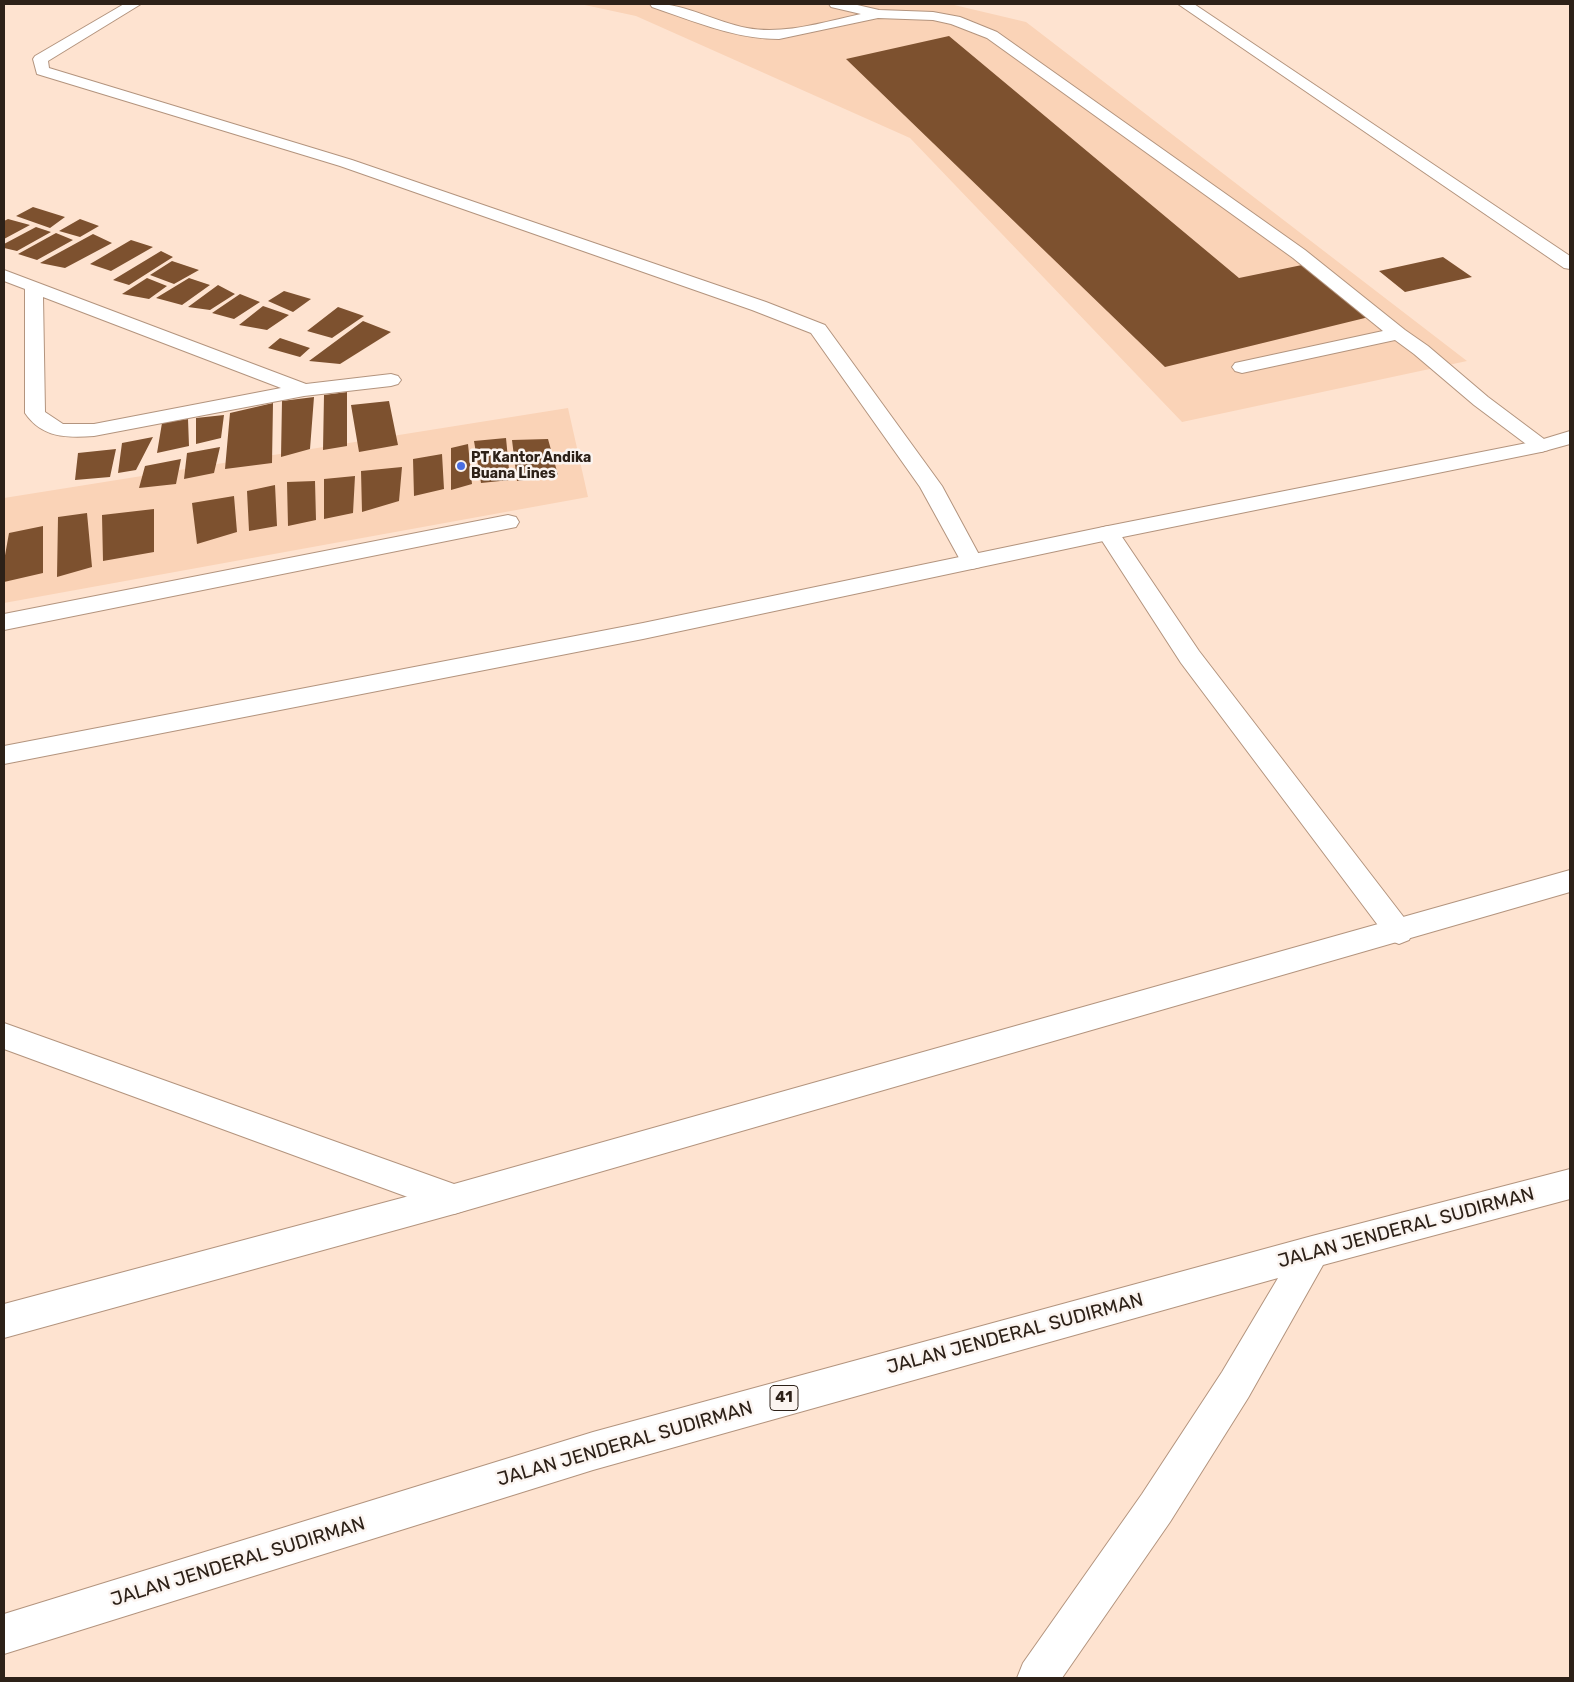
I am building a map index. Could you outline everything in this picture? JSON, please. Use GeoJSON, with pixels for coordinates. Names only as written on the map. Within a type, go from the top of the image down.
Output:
{"type":"FeatureCollection","features":[{"type":"Feature","properties":{"kind":"main road"},"geometry":{"type":"LineString","coordinates":[[134,4],[40,59],[42,71],[346,163],[759,306],[818,329],[931,486],[972,562]]}},
{"type":"Feature","properties":{"kind":"main road"},"geometry":{"type":"LineString","coordinates":[[657,4],[738,30],[767,36],[780,35],[878,14]]}},
{"type":"Feature","properties":{"kind":"main road"},"geometry":{"type":"LineString","coordinates":[[836,4],[878,14],[941,18],[969,24],[992,35],[1299,254],[1398,334],[1421,350],[1481,401],[1541,446]]}},
{"type":"Feature","properties":{"kind":"main road"},"geometry":{"type":"LineString","coordinates":[[1185,4],[1570,264]]}},
{"type":"Feature","properties":{"kind":"main road"},"geometry":{"type":"LineString","coordinates":[[4,275],[304,390]]}},
{"type":"Feature","properties":{"kind":"main road"},"geometry":{"type":"LineString","coordinates":[[34,286],[35,413],[43,423],[53,429],[71,432],[94,430],[304,390],[391,380]]}},
{"type":"Feature","properties":{"kind":"main road"},"geometry":{"type":"LineString","coordinates":[[1242,367],[1398,334]]}},
{"type":"Feature","properties":{"kind":"main road"},"geometry":{"type":"LineString","coordinates":[[4,755],[643,631],[1108,533],[1541,446],[1570,437]]}},
{"type":"Feature","properties":{"kind":"main road"},"geometry":{"type":"LineString","coordinates":[[4,622],[508,522]]}},
{"type":"Feature","properties":{"kind":"main road"},"geometry":{"type":"LineString","coordinates":[[1108,533],[1190,657],[1399,932]]}},
{"type":"Feature","properties":{"kind":"main road"},"geometry":{"type":"LineString","coordinates":[[4,1321],[454,1199],[1570,882]]}},
{"type":"Feature","properties":{"kind":"main road"},"geometry":{"type":"LineString","coordinates":[[4,1036],[454,1199]]}},
{"type":"Feature","properties":{"kind":"main road","name":"JALAN JENDERAL SUDIRMAN"},"geometry":{"type":"LineString","coordinates":[[4,1634],[593,1451],[1312,1252],[1570,1184]]}},
{"type":"Feature","properties":{"kind":"main road"},"geometry":{"type":"LineString","coordinates":[[1038,1678],[1156,1508],[1235,1385],[1312,1252]]}},
{"type":"Feature","properties":{"kind":"shaded area"},"geometry":{"type":"Polygon","coordinates":[[[580,4],[950,4],[1026,22],[1467,361],[1182,422],[910,138],[636,16],[580,4]]]}},
{"type":"Feature","properties":{"kind":"shaded area"},"geometry":{"type":"Polygon","coordinates":[[[568,408],[588,497],[4,603],[4,498],[568,408]]]}},
{"type":"Feature","properties":{"kind":"building"},"geometry":{"type":"Polygon","coordinates":[[[949,36],[1239,278],[1302,265],[1369,317],[1165,367],[846,59],[949,36]]]}},
{"type":"Feature","properties":{"kind":"building"},"geometry":{"type":"Polygon","coordinates":[[[33,207],[65,217],[50,228],[16,216],[33,207]]]}},
{"type":"Feature","properties":{"kind":"building"},"geometry":{"type":"Polygon","coordinates":[[[8,219],[30,225],[4,239],[4,221],[8,219]]]}},
{"type":"Feature","properties":{"kind":"building"},"geometry":{"type":"Polygon","coordinates":[[[80,219],[99,226],[80,237],[59,231],[80,219]]]}},
{"type":"Feature","properties":{"kind":"building"},"geometry":{"type":"Polygon","coordinates":[[[36,227],[51,232],[17,251],[4,248],[4,244],[36,227]]]}},
{"type":"Feature","properties":{"kind":"building"},"geometry":{"type":"Polygon","coordinates":[[[56,233],[73,240],[37,260],[18,254],[56,233]]]}},
{"type":"Feature","properties":{"kind":"building"},"geometry":{"type":"Polygon","coordinates":[[[93,234],[112,243],[65,268],[40,263],[93,234]]]}},
{"type":"Feature","properties":{"kind":"building"},"geometry":{"type":"Polygon","coordinates":[[[131,240],[153,247],[111,271],[90,264],[131,240]]]}},
{"type":"Feature","properties":{"kind":"building"},"geometry":{"type":"Polygon","coordinates":[[[161,251],[173,257],[129,285],[113,280],[161,251]]]}},
{"type":"Feature","properties":{"kind":"building"},"geometry":{"type":"Polygon","coordinates":[[[1443,257],[1472,277],[1405,292],[1379,271],[1443,257]]]}},
{"type":"Feature","properties":{"kind":"building"},"geometry":{"type":"Polygon","coordinates":[[[172,261],[199,270],[174,284],[150,275],[172,261]]]}},
{"type":"Feature","properties":{"kind":"building"},"geometry":{"type":"Polygon","coordinates":[[[147,278],[167,286],[149,299],[122,294],[147,278]]]}},
{"type":"Feature","properties":{"kind":"building"},"geometry":{"type":"Polygon","coordinates":[[[189,278],[210,285],[182,305],[156,298],[189,278]]]}},
{"type":"Feature","properties":{"kind":"building"},"geometry":{"type":"Polygon","coordinates":[[[218,285],[235,294],[210,310],[188,307],[218,285]]]}},
{"type":"Feature","properties":{"kind":"building"},"geometry":{"type":"Polygon","coordinates":[[[284,291],[311,299],[293,312],[268,301],[284,291]]]}},
{"type":"Feature","properties":{"kind":"building"},"geometry":{"type":"Polygon","coordinates":[[[240,294],[260,302],[234,319],[212,313],[240,294]]]}},
{"type":"Feature","properties":{"kind":"building"},"geometry":{"type":"Polygon","coordinates":[[[263,306],[289,315],[267,330],[239,325],[263,306]]]}},
{"type":"Feature","properties":{"kind":"building"},"geometry":{"type":"Polygon","coordinates":[[[338,307],[364,316],[332,338],[307,331],[338,307]]]}},
{"type":"Feature","properties":{"kind":"building"},"geometry":{"type":"Polygon","coordinates":[[[363,321],[391,332],[340,364],[309,361],[363,321]]]}},
{"type":"Feature","properties":{"kind":"building"},"geometry":{"type":"Polygon","coordinates":[[[280,338],[310,348],[300,357],[268,348],[280,338]]]}},
{"type":"Feature","properties":{"kind":"building"},"geometry":{"type":"Polygon","coordinates":[[[347,392],[347,446],[323,450],[324,395],[347,392]]]}},
{"type":"Feature","properties":{"kind":"building"},"geometry":{"type":"Polygon","coordinates":[[[314,397],[310,449],[281,457],[282,401],[314,397]]]}},
{"type":"Feature","properties":{"kind":"building"},"geometry":{"type":"Polygon","coordinates":[[[389,401],[398,445],[359,452],[351,405],[389,401]]]}},
{"type":"Feature","properties":{"kind":"building"},"geometry":{"type":"Polygon","coordinates":[[[273,403],[272,463],[225,469],[230,413],[273,403]]]}},
{"type":"Feature","properties":{"kind":"building"},"geometry":{"type":"Polygon","coordinates":[[[224,415],[221,438],[196,444],[196,418],[224,415]]]}},
{"type":"Feature","properties":{"kind":"building"},"geometry":{"type":"Polygon","coordinates":[[[188,419],[189,446],[157,453],[162,423],[188,419]]]}},
{"type":"Feature","properties":{"kind":"building"},"geometry":{"type":"Polygon","coordinates":[[[153,437],[136,470],[118,473],[122,443],[153,437]]]}},
{"type":"Feature","properties":{"kind":"building"},"geometry":{"type":"Polygon","coordinates":[[[506,438],[510,480],[481,483],[474,441],[506,438]]]}},
{"type":"Feature","properties":{"kind":"building"},"geometry":{"type":"Polygon","coordinates":[[[548,439],[558,475],[517,481],[512,440],[548,439]]]}},
{"type":"Feature","properties":{"kind":"building","name":"PT Kantor Andika Buana Lines"},"geometry":{"type":"Polygon","coordinates":[[[468,444],[472,484],[451,490],[451,448],[468,444]]]}},
{"type":"Feature","properties":{"kind":"building"},"geometry":{"type":"Polygon","coordinates":[[[220,447],[214,473],[184,479],[187,453],[220,447]]]}},
{"type":"Feature","properties":{"kind":"building"},"geometry":{"type":"Polygon","coordinates":[[[116,449],[110,477],[75,480],[78,453],[116,449]]]}},
{"type":"Feature","properties":{"kind":"building"},"geometry":{"type":"Polygon","coordinates":[[[442,454],[444,489],[414,496],[413,459],[442,454]]]}},
{"type":"Feature","properties":{"kind":"building"},"geometry":{"type":"Polygon","coordinates":[[[181,459],[176,484],[139,488],[145,466],[181,459]]]}},
{"type":"Feature","properties":{"kind":"building"},"geometry":{"type":"Polygon","coordinates":[[[402,467],[399,501],[362,512],[361,471],[402,467]]]}},
{"type":"Feature","properties":{"kind":"building"},"geometry":{"type":"Polygon","coordinates":[[[355,476],[353,513],[324,519],[324,479],[355,476]]]}},
{"type":"Feature","properties":{"kind":"building"},"geometry":{"type":"Polygon","coordinates":[[[315,481],[316,520],[288,526],[287,482],[315,481]]]}},
{"type":"Feature","properties":{"kind":"building"},"geometry":{"type":"Polygon","coordinates":[[[275,485],[277,526],[249,531],[247,491],[275,485]]]}},
{"type":"Feature","properties":{"kind":"building"},"geometry":{"type":"Polygon","coordinates":[[[234,496],[237,532],[197,544],[192,503],[234,496]]]}},
{"type":"Feature","properties":{"kind":"building"},"geometry":{"type":"Polygon","coordinates":[[[154,509],[154,552],[103,561],[102,515],[154,509]]]}},
{"type":"Feature","properties":{"kind":"building"},"geometry":{"type":"Polygon","coordinates":[[[87,513],[92,567],[57,577],[58,517],[87,513]]]}},
{"type":"Feature","properties":{"kind":"building"},"geometry":{"type":"Polygon","coordinates":[[[43,526],[43,573],[4,582],[4,561],[9,533],[43,526]]]}},
{"type":"Feature","properties":{"kind":"place","name":"PT Kantor Andika Buana Lines"},"geometry":{"type":"Point","coordinates":[461,466]}}]}
